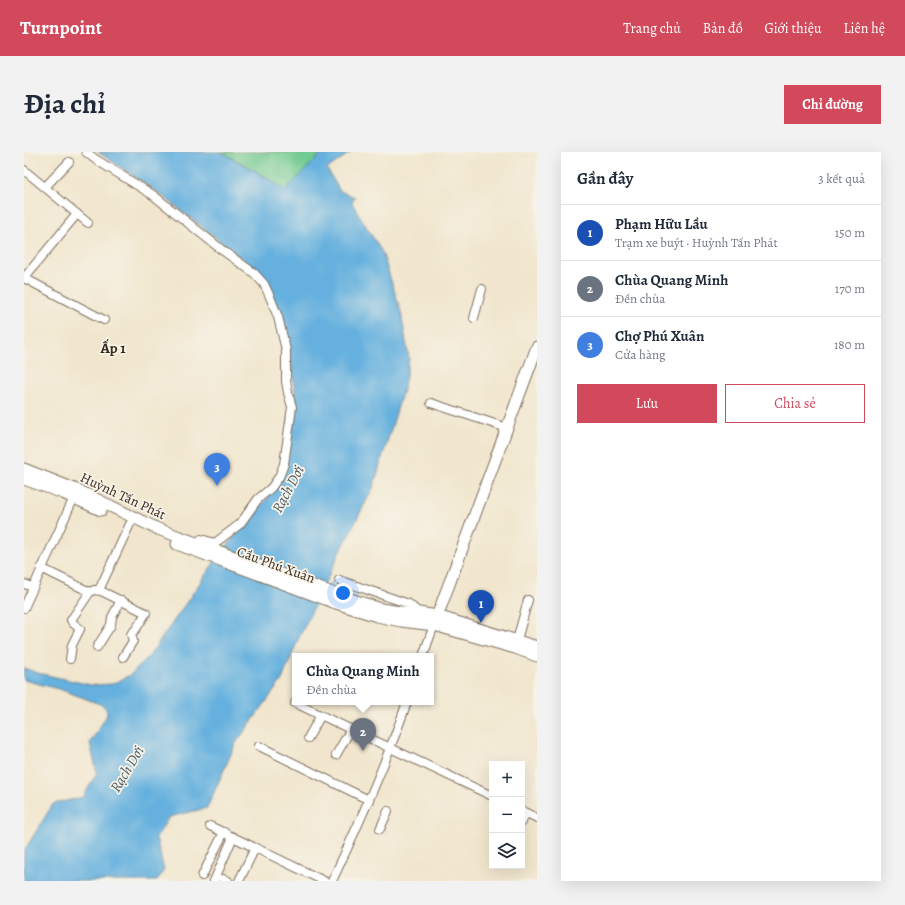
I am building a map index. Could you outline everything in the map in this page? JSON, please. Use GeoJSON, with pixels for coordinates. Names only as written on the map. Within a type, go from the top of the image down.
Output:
{"type":"FeatureCollection","features":[{"type":"Feature","properties":{"kind":"main road"},"geometry":{"type":"LineString","coordinates":[[436,620],[537,347]]}},
{"type":"Feature","properties":{"kind":"main road","name":"Huỳnh Tấn Phát"},"geometry":{"type":"LineString","coordinates":[[24,469],[132,521],[158,529],[208,552]]}},
{"type":"Feature","properties":{"kind":"main road","name":"Huỳnh Tấn Phát"},"geometry":{"type":"LineString","coordinates":[[24,479],[76,494]]}},
{"type":"Feature","properties":{"kind":"main road","name":"Cầu Phú Xuân"},"geometry":{"type":"LineString","coordinates":[[208,552],[337,599]]}},
{"type":"Feature","properties":{"kind":"main road"},"geometry":{"type":"LineString","coordinates":[[337,599],[377,616],[401,621],[436,620],[517,640],[537,647]]}},
{"type":"Feature","properties":{"kind":"main road"},"geometry":{"type":"LineString","coordinates":[[337,599],[381,609],[414,614],[419,613],[537,656]]}},
{"type":"Feature","properties":{"kind":"street"},"geometry":{"type":"LineString","coordinates":[[70,659],[72,645],[80,629],[71,620],[94,591],[132,521],[137,515],[176,531],[215,543],[240,524],[249,510],[271,488],[279,477],[284,464],[292,407],[286,381],[286,350],[278,317],[264,284],[254,273],[222,250],[154,195],[86,152]]}},
{"type":"Feature","properties":{"kind":"street"},"geometry":{"type":"LineString","coordinates":[[45,187],[69,162]]}},
{"type":"Feature","properties":{"kind":"street"},"geometry":{"type":"LineString","coordinates":[[24,170],[88,223]]}},
{"type":"Feature","properties":{"kind":"street"},"geometry":{"type":"LineString","coordinates":[[77,214],[24,278],[104,320]]}},
{"type":"Feature","properties":{"kind":"street"},"geometry":{"type":"LineString","coordinates":[[474,318],[482,289]]}},
{"type":"Feature","properties":{"kind":"street"},"geometry":{"type":"LineString","coordinates":[[431,404],[507,428]]}},
{"type":"Feature","properties":{"kind":"street"},"geometry":{"type":"LineString","coordinates":[[24,608],[76,494]]}},
{"type":"Feature","properties":{"kind":"street"},"geometry":{"type":"LineString","coordinates":[[42,568],[94,591],[121,600],[146,613],[136,629],[130,634],[133,641],[123,657]]}},
{"type":"Feature","properties":{"kind":"street"},"geometry":{"type":"LineString","coordinates":[[339,580],[410,604],[419,613]]}},
{"type":"Feature","properties":{"kind":"street"},"geometry":{"type":"LineString","coordinates":[[24,584],[33,587]]}},
{"type":"Feature","properties":{"kind":"street"},"geometry":{"type":"LineString","coordinates":[[97,647],[111,625],[112,617],[121,600]]}},
{"type":"Feature","properties":{"kind":"street"},"geometry":{"type":"LineString","coordinates":[[517,640],[528,600]]}},
{"type":"Feature","properties":{"kind":"street"},"geometry":{"type":"LineString","coordinates":[[424,653],[436,620]]}},
{"type":"Feature","properties":{"kind":"street"},"geometry":{"type":"LineString","coordinates":[[299,705],[489,795]]}},
{"type":"Feature","properties":{"kind":"street"},"geometry":{"type":"LineString","coordinates":[[332,881],[391,748],[406,705]]}},
{"type":"Feature","properties":{"kind":"street"},"geometry":{"type":"LineString","coordinates":[[308,738],[321,715]]}},
{"type":"Feature","properties":{"kind":"street"},"geometry":{"type":"LineString","coordinates":[[336,755],[351,729]]}},
{"type":"Feature","properties":{"kind":"street"},"geometry":{"type":"LineString","coordinates":[[259,746],[369,800]]}},
{"type":"Feature","properties":{"kind":"street"},"geometry":{"type":"LineString","coordinates":[[380,829],[388,811]]}},
{"type":"Feature","properties":{"kind":"street"},"geometry":{"type":"LineString","coordinates":[[525,812],[537,818]]}},
{"type":"Feature","properties":{"kind":"street"},"geometry":{"type":"LineString","coordinates":[[210,826],[324,881]]}},
{"type":"Feature","properties":{"kind":"street"},"geometry":{"type":"LineString","coordinates":[[202,876],[224,832]]}},
{"type":"Feature","properties":{"kind":"street"},"geometry":{"type":"LineString","coordinates":[[214,881],[233,838]]}},
{"type":"Feature","properties":{"kind":"street"},"geometry":{"type":"LineString","coordinates":[[239,881],[255,848]]}},
{"type":"Feature","properties":{"kind":"green space"},"geometry":{"type":"Polygon","coordinates":[[[221,152],[314,152],[319,156],[285,190],[261,174],[221,152]]]}},
{"type":"Feature","properties":{"kind":"water","name":"Rạch Dơi"},"geometry":{"type":"Polygon","coordinates":[[[98,152],[221,152],[261,174],[285,190],[323,152],[351,152],[327,169],[340,191],[355,197],[352,203],[382,252],[401,312],[409,359],[404,387],[373,488],[339,554],[298,640],[282,680],[236,743],[207,808],[169,817],[156,838],[164,870],[157,881],[24,881],[24,851],[53,804],[83,797],[97,773],[90,743],[107,715],[106,708],[100,704],[62,690],[24,680],[24,668],[38,673],[91,685],[112,684],[130,675],[150,655],[213,564],[280,481],[293,426],[295,393],[287,330],[278,308],[264,281],[240,257],[164,197],[98,152]]]}},
{"type":"Feature","properties":{"kind":"place","name":"Chợ Phú Xuân"},"geometry":{"type":"Point","coordinates":[217,486]}},
{"type":"Feature","properties":{"kind":"place","name":"Phạm Hữu Lầu"},"geometry":{"type":"Point","coordinates":[481,623]}},
{"type":"Feature","properties":{"kind":"place","name":"Chùa Quang Minh"},"geometry":{"type":"Point","coordinates":[363,751]}},
{"type":"Feature","properties":{"kind":"district","name":"Ấp 1"},"geometry":{"type":"Point","coordinates":[113,348]}}]}
